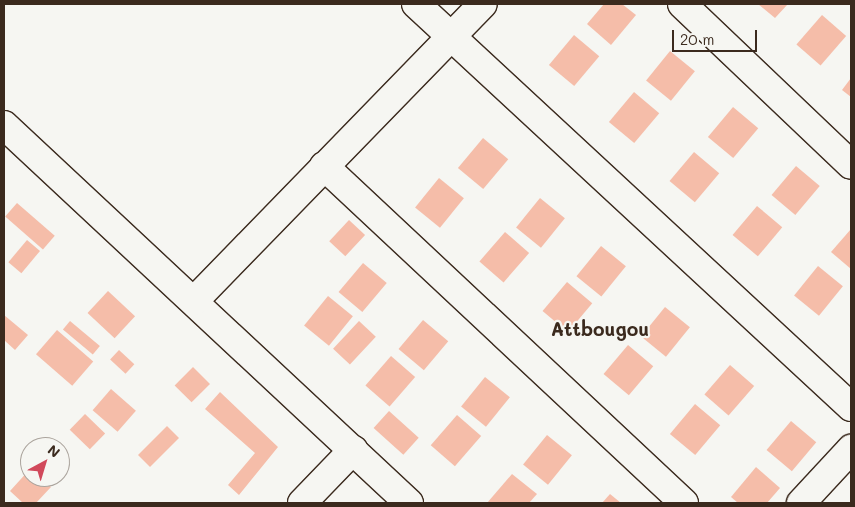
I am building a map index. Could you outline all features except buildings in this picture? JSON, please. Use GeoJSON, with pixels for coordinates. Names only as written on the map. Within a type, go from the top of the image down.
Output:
{"type":"FeatureCollection","features":[{"type":"Feature","properties":{"kind":"street"},"geometry":{"type":"LineString","coordinates":[[416,4],[851,407]]}},
{"type":"Feature","properties":{"kind":"street"},"geometry":{"type":"LineString","coordinates":[[194,301],[484,4]]}},
{"type":"Feature","properties":{"kind":"street"},"geometry":{"type":"LineString","coordinates":[[682,4],[851,165]]}},
{"type":"Feature","properties":{"kind":"street"},"geometry":{"type":"LineString","coordinates":[[4,125],[409,503]]}},
{"type":"Feature","properties":{"kind":"street"},"geometry":{"type":"LineString","coordinates":[[324,166],[684,503]]}},
{"type":"Feature","properties":{"kind":"street"},"geometry":{"type":"LineString","coordinates":[[801,503],[851,449]]}},
{"type":"Feature","properties":{"kind":"street"},"geometry":{"type":"LineString","coordinates":[[302,503],[353,450]]}},
{"type":"Feature","properties":{"kind":"district","name":"Attbougou"},"geometry":{"type":"Point","coordinates":[600,329]}}]}
